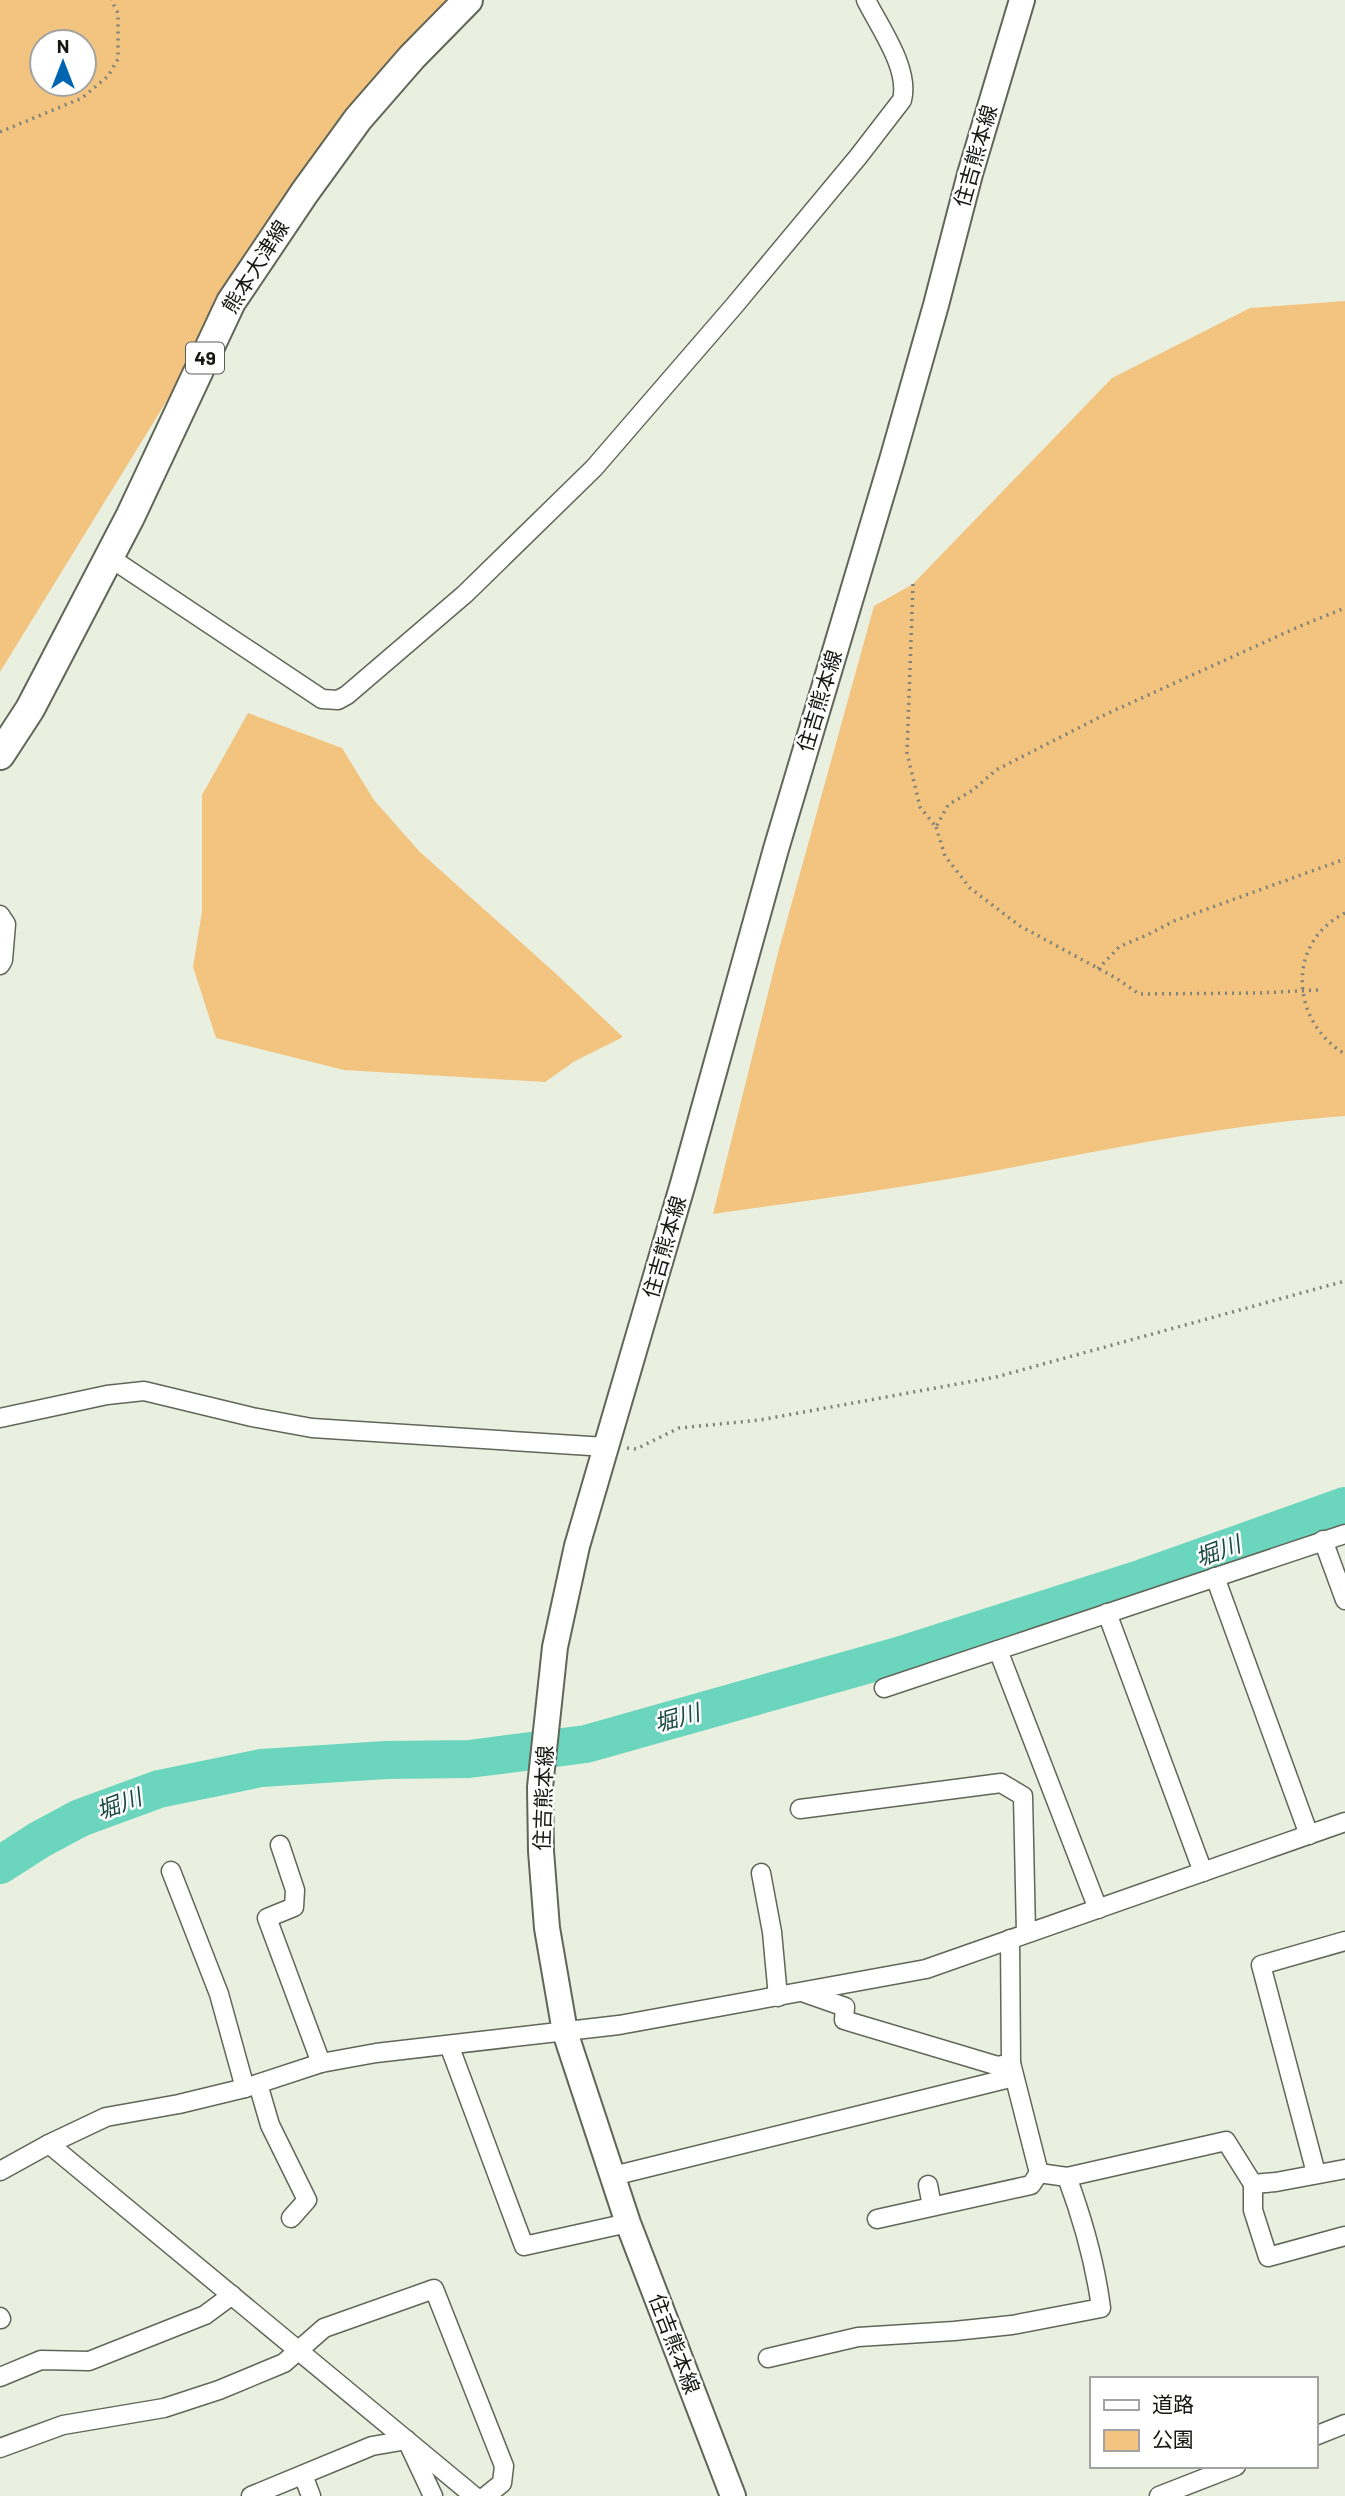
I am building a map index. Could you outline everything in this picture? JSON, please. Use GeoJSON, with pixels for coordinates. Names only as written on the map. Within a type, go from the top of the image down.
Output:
{"type":"FeatureCollection","features":[{"type":"Feature","properties":{"kind":"main road","name":"熊本大津線"},"geometry":{"type":"LineString","coordinates":[[0,755],[30,709],[110,557],[231,302],[358,119],[412,57],[468,0]]}},
{"type":"Feature","properties":{"kind":"main road","name":"住吉熊本線"},"geometry":{"type":"LineString","coordinates":[[733,2496],[628,2222],[565,2032],[547,1928],[540,1787],[555,1647],[576,1546],[684,1180],[776,849],[892,460],[970,174],[1022,0]]}},
{"type":"Feature","properties":{"kind":"street"},"geometry":{"type":"LineString","coordinates":[[110,557],[322,699],[338,700],[347,695],[465,594],[594,468],[858,158],[902,100],[904,90],[901,70],[866,0]]}},
{"type":"Feature","properties":{"kind":"street"},"geometry":{"type":"LineString","coordinates":[[0,915],[6,924],[3,960],[0,965]]}},
{"type":"Feature","properties":{"kind":"street"},"geometry":{"type":"LineString","coordinates":[[0,1418],[107,1395],[144,1391],[252,1417],[313,1428],[606,1447]]}},
{"type":"Feature","properties":{"kind":"street"},"geometry":{"type":"LineString","coordinates":[[884,1688],[1345,1534]]}},
{"type":"Feature","properties":{"kind":"street"},"geometry":{"type":"LineString","coordinates":[[1323,1541],[1345,1600]]}},
{"type":"Feature","properties":{"kind":"street"},"geometry":{"type":"LineString","coordinates":[[1215,1577],[1309,1835]]}},
{"type":"Feature","properties":{"kind":"street"},"geometry":{"type":"LineString","coordinates":[[1107,1613],[1203,1872]]}},
{"type":"Feature","properties":{"kind":"street"},"geometry":{"type":"LineString","coordinates":[[998,1650],[1098,1909]]}},
{"type":"Feature","properties":{"kind":"street"},"geometry":{"type":"LineString","coordinates":[[800,1809],[1001,1783],[1023,1796],[1013,2070],[1039,2173],[1031,2185],[877,2219]]}},
{"type":"Feature","properties":{"kind":"street"},"geometry":{"type":"LineString","coordinates":[[0,2171],[106,2117],[179,2104],[252,2086],[321,2063],[376,2053],[619,2025],[926,1969],[1345,1822]]}},
{"type":"Feature","properties":{"kind":"street"},"geometry":{"type":"LineString","coordinates":[[280,1845],[295,1890],[294,1907],[267,1918],[321,2063]]}},
{"type":"Feature","properties":{"kind":"street"},"geometry":{"type":"LineString","coordinates":[[171,1871],[252,2086],[307,2200],[291,2218]]}},
{"type":"Feature","properties":{"kind":"street"},"geometry":{"type":"LineString","coordinates":[[761,1873],[772,1932],[778,1997]]}},
{"type":"Feature","properties":{"kind":"street"},"geometry":{"type":"LineString","coordinates":[[1316,2173],[1261,1965],[1345,1941]]}},
{"type":"Feature","properties":{"kind":"street"},"geometry":{"type":"LineString","coordinates":[[802,1992],[845,2007],[844,2020],[1013,2070]]}},
{"type":"Feature","properties":{"kind":"street"},"geometry":{"type":"LineString","coordinates":[[449,2045],[524,2246],[628,2222]]}},
{"type":"Feature","properties":{"kind":"street"},"geometry":{"type":"LineString","coordinates":[[613,2176],[1013,2070]]}},
{"type":"Feature","properties":{"kind":"street"},"geometry":{"type":"LineString","coordinates":[[1039,2173],[1067,2178],[1226,2141],[1253,2184],[1253,2210],[1268,2257],[1345,2236]]}},
{"type":"Feature","properties":{"kind":"street"},"geometry":{"type":"LineString","coordinates":[[49,2144],[474,2496]]}},
{"type":"Feature","properties":{"kind":"street"},"geometry":{"type":"LineString","coordinates":[[1253,2184],[1345,2169]]}},
{"type":"Feature","properties":{"kind":"street"},"geometry":{"type":"LineString","coordinates":[[768,2358],[858,2337],[1012,2325],[1101,2308],[1096,2268],[1067,2178]]}},
{"type":"Feature","properties":{"kind":"street"},"geometry":{"type":"LineString","coordinates":[[928,2185],[932,2206]]}},
{"type":"Feature","properties":{"kind":"street"},"geometry":{"type":"LineString","coordinates":[[0,2448],[63,2425],[164,2407],[208,2393],[284,2363],[324,2328],[434,2289],[504,2466],[502,2483],[486,2496]]}},
{"type":"Feature","properties":{"kind":"street"},"geometry":{"type":"LineString","coordinates":[[0,2377],[41,2360],[89,2361],[205,2315],[232,2295]]}},
{"type":"Feature","properties":{"kind":"street"},"geometry":{"type":"LineString","coordinates":[[1317,2435],[1345,2424]]}},
{"type":"Feature","properties":{"kind":"street"},"geometry":{"type":"LineString","coordinates":[[251,2496],[372,2446],[407,2440]]}},
{"type":"Feature","properties":{"kind":"street"},"geometry":{"type":"LineString","coordinates":[[407,2440],[433,2496]]}},
{"type":"Feature","properties":{"kind":"street"},"geometry":{"type":"LineString","coordinates":[[1159,2496],[1231,2468]]}},
{"type":"Feature","properties":{"kind":"street"},"geometry":{"type":"LineString","coordinates":[[303,2475],[311,2496]]}},
{"type":"Feature","properties":{"kind":"path"},"geometry":{"type":"LineString","coordinates":[[0,132],[82,98],[108,76],[118,58],[118,13],[111,0]]}},
{"type":"Feature","properties":{"kind":"path"},"geometry":{"type":"LineString","coordinates":[[913,584],[907,753],[920,807],[936,827],[945,856],[970,888],[1020,926],[1098,968],[1139,994],[1259,993],[1318,989]]}},
{"type":"Feature","properties":{"kind":"path"},"geometry":{"type":"LineString","coordinates":[[936,827],[948,805],[1007,764],[1102,716],[1345,608]]}},
{"type":"Feature","properties":{"kind":"path"},"geometry":{"type":"LineString","coordinates":[[1098,968],[1119,947],[1174,921],[1345,859]]}},
{"type":"Feature","properties":{"kind":"path"},"geometry":{"type":"LineString","coordinates":[[1345,913],[1321,931],[1310,949],[1303,968],[1302,989],[1308,1015],[1315,1027],[1345,1054]]}},
{"type":"Feature","properties":{"kind":"path"},"geometry":{"type":"LineString","coordinates":[[606,1447],[635,1448],[679,1428],[760,1420],[996,1377],[1345,1281]]}},
{"type":"Feature","properties":{"kind":"green space"},"geometry":{"type":"Polygon","coordinates":[[[0,0],[446,0],[321,150],[0,672],[0,0]]]}},
{"type":"Feature","properties":{"kind":"green space"},"geometry":{"type":"Polygon","coordinates":[[[1345,301],[1345,1116],[1202,1133],[934,1181],[713,1214],[779,949],[874,606],[913,584],[1112,378],[1250,308],[1345,301]]]}},
{"type":"Feature","properties":{"kind":"green space"},"geometry":{"type":"Polygon","coordinates":[[[248,713],[342,748],[374,800],[419,851],[623,1037],[575,1061],[545,1082],[344,1070],[216,1038],[193,967],[202,911],[202,795],[248,713]]]}},
{"type":"Feature","properties":{"kind":"waterway","name":"堀川"},"geometry":{"type":"LineString","coordinates":[[0,1865],[80,1818],[159,1789],[261,1768],[386,1760],[469,1759],[586,1744],[898,1656],[1143,1578],[1345,1506]]}}]}
